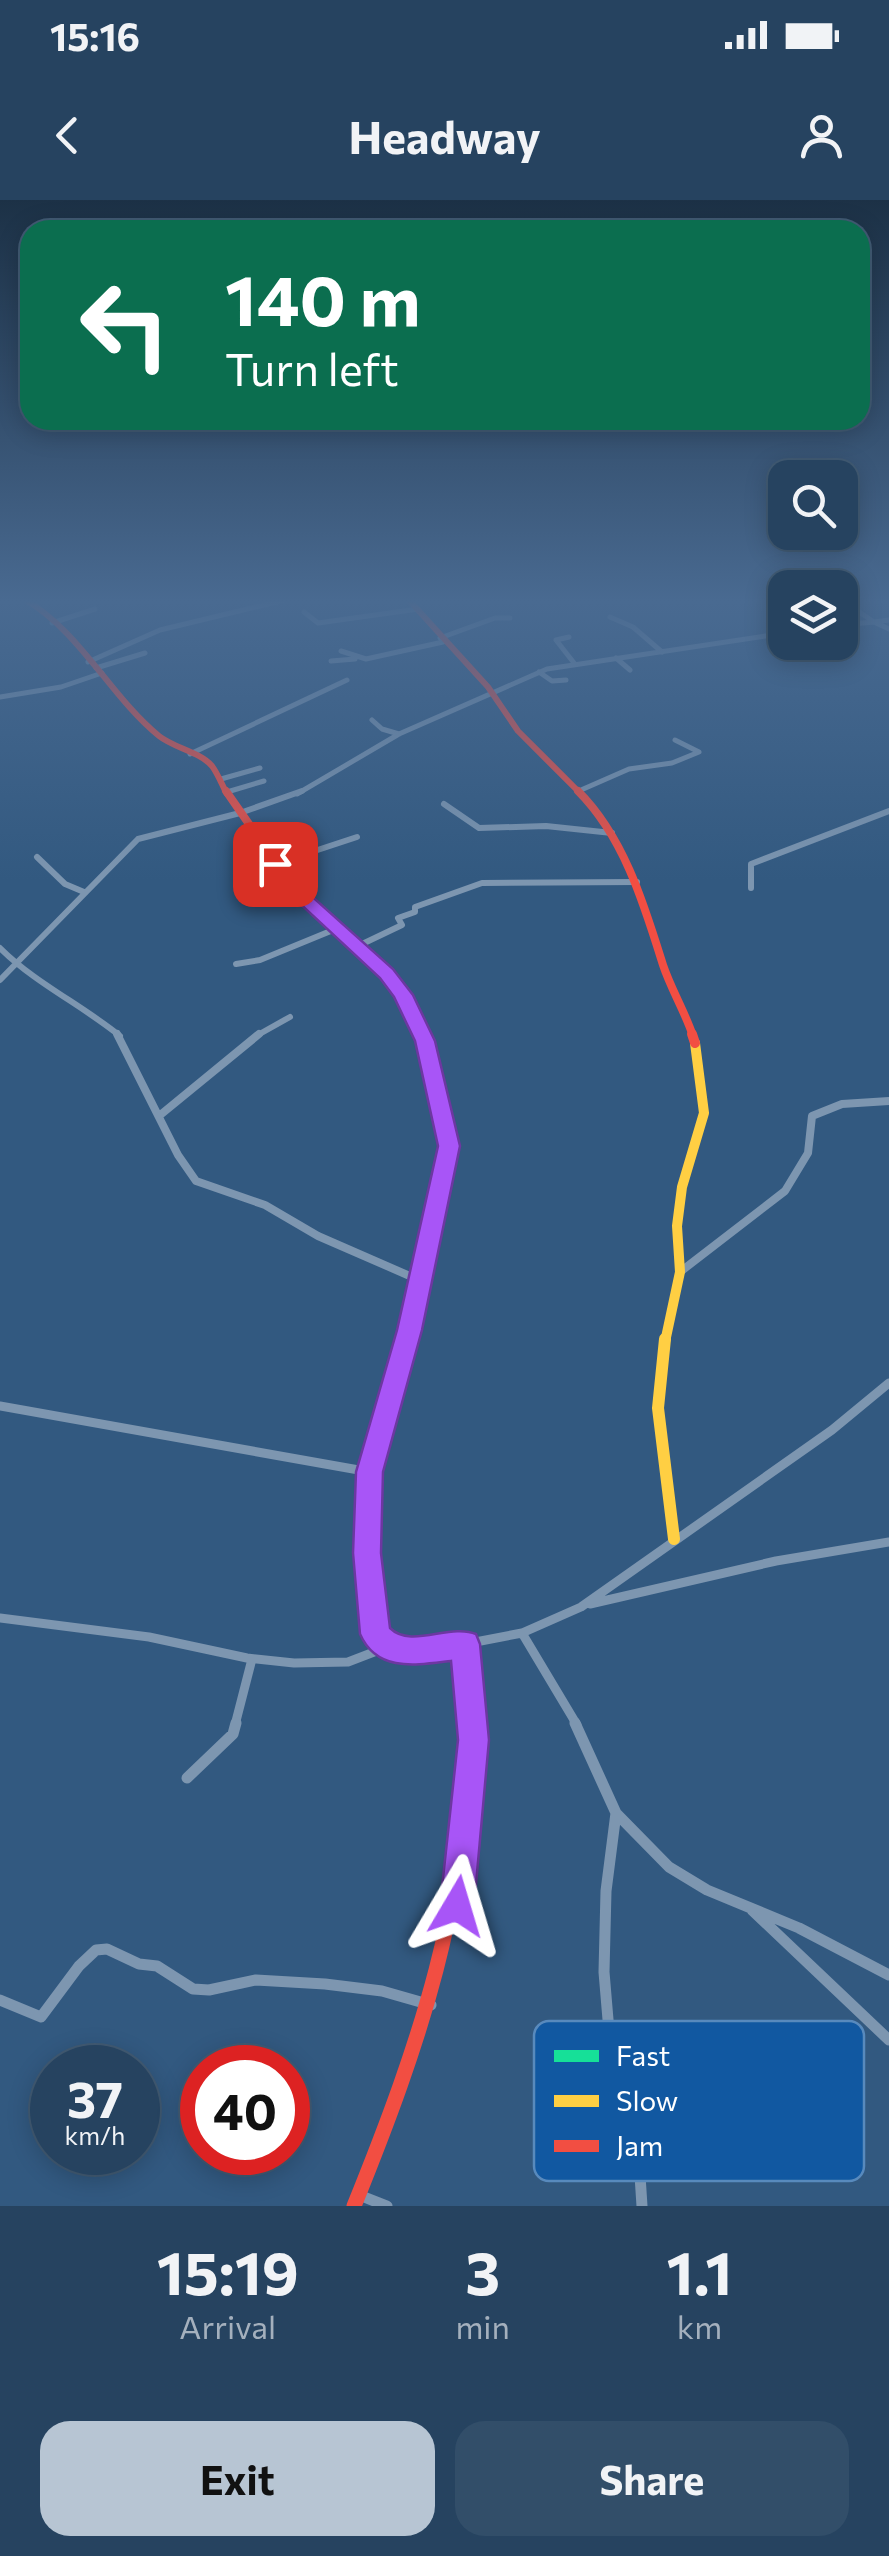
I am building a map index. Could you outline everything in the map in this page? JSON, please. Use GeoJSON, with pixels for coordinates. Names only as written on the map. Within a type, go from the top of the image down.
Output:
{"type":"FeatureCollection","features":[{"type":"Feature","properties":{"kind":"street"},"geometry":{"type":"LineString","coordinates":[[117,693],[162,739],[211,764],[275,864],[302,896],[358,946],[403,995],[425,1041],[449,1146],[410,1330],[370,1472],[367,1553],[372,1614],[375,1634],[387,1647]]}},
{"type":"Feature","properties":{"kind":"street"},"geometry":{"type":"LineString","coordinates":[[190,754],[320,693]]}},
{"type":"Feature","properties":{"kind":"street"},"geometry":{"type":"LineString","coordinates":[[489,693],[518,731],[580,790],[612,833],[637,882],[664,969],[682,1003],[700,1058],[701,1132],[682,1188],[677,1226],[680,1272],[660,1362],[658,1408],[674,1539]]}},
{"type":"Feature","properties":{"kind":"street"},"geometry":{"type":"LineString","coordinates":[[0,980],[138,839],[240,813],[315,786],[400,734],[496,693]]}},
{"type":"Feature","properties":{"kind":"street"},"geometry":{"type":"LineString","coordinates":[[372,720],[382,729],[400,734]]}},
{"type":"Feature","properties":{"kind":"street"},"geometry":{"type":"LineString","coordinates":[[580,790],[629,769],[672,763],[699,752],[675,740]]}},
{"type":"Feature","properties":{"kind":"street"},"geometry":{"type":"LineString","coordinates":[[221,779],[260,768]]}},
{"type":"Feature","properties":{"kind":"street"},"geometry":{"type":"LineString","coordinates":[[227,792],[264,781]]}},
{"type":"Feature","properties":{"kind":"street"},"geometry":{"type":"LineString","coordinates":[[444,804],[465,822],[484,829],[546,826],[612,833]]}},
{"type":"Feature","properties":{"kind":"street"},"geometry":{"type":"LineString","coordinates":[[751,888],[752,864],[889,811]]}},
{"type":"Feature","properties":{"kind":"street"},"geometry":{"type":"LineString","coordinates":[[275,864],[306,850],[328,849],[357,837]]}},
{"type":"Feature","properties":{"kind":"street"},"geometry":{"type":"LineString","coordinates":[[37,857],[65,884],[84,892]]}},
{"type":"Feature","properties":{"kind":"street"},"geometry":{"type":"LineString","coordinates":[[358,946],[402,926],[398,918],[415,912],[415,907],[482,882],[637,882]]}},
{"type":"Feature","properties":{"kind":"street"},"geometry":{"type":"LineString","coordinates":[[236,964],[260,960],[338,928]]}},
{"type":"Feature","properties":{"kind":"street"},"geometry":{"type":"LineString","coordinates":[[0,948],[16,964],[122,1037],[159,1116],[196,1180],[266,1205],[318,1236],[419,1280]]}},
{"type":"Feature","properties":{"kind":"street"},"geometry":{"type":"LineString","coordinates":[[159,1116],[261,1032],[290,1017]]}},
{"type":"Feature","properties":{"kind":"street"},"geometry":{"type":"LineString","coordinates":[[680,1272],[785,1191],[808,1152],[812,1116],[842,1104],[889,1101]]}},
{"type":"Feature","properties":{"kind":"street"},"geometry":{"type":"LineString","coordinates":[[0,1618],[149,1637],[252,1658],[348,1662],[387,1647],[409,1651],[522,1633],[581,1606],[634,1573],[674,1539],[832,1430],[889,1382]]}},
{"type":"Feature","properties":{"kind":"street"},"geometry":{"type":"LineString","coordinates":[[0,1406],[370,1472]]}},
{"type":"Feature","properties":{"kind":"street"},"geometry":{"type":"LineString","coordinates":[[581,1606],[716,1572],[889,1542]]}},
{"type":"Feature","properties":{"kind":"street"},"geometry":{"type":"LineString","coordinates":[[522,1633],[587,1742],[616,1814],[684,1878],[889,1975]]}},
{"type":"Feature","properties":{"kind":"street"},"geometry":{"type":"LineString","coordinates":[[387,2206],[356,2200],[430,2005],[457,1906],[473,1763],[473,1718],[465,1644]]}},
{"type":"Feature","properties":{"kind":"street"},"geometry":{"type":"LineString","coordinates":[[187,1778],[233,1734],[252,1658]]}},
{"type":"Feature","properties":{"kind":"street"},"geometry":{"type":"LineString","coordinates":[[608,2021],[604,1972],[606,1890],[616,1814]]}},
{"type":"Feature","properties":{"kind":"street"},"geometry":{"type":"LineString","coordinates":[[745,1904],[889,2040]]}},
{"type":"Feature","properties":{"kind":"street"},"geometry":{"type":"LineString","coordinates":[[0,2000],[42,2017],[79,1966],[96,1950],[107,1949],[138,1964],[157,1966],[193,1989],[209,1990],[256,1980],[325,1984],[382,1991],[430,2005]]}},
{"type":"Feature","properties":{"kind":"street"},"geometry":{"type":"LineString","coordinates":[[640,2181],[642,2206]]}},
{"type":"Feature","properties":{"kind":"traffic: fast"},"geometry":{"type":"LineString","coordinates":[[274,860],[302,897],[386,973],[403,995],[425,1041],[449,1146],[410,1330],[370,1472],[367,1553],[375,1634],[387,1647],[407,1651]]}},
{"type":"Feature","properties":{"kind":"traffic: slow"},"geometry":{"type":"LineString","coordinates":[[674,1539],[658,1408],[660,1362],[680,1272],[677,1226],[682,1187],[704,1113],[695,1043]]}},
{"type":"Feature","properties":{"kind":"traffic: jam"},"geometry":{"type":"LineString","coordinates":[[115,693],[162,739],[211,764],[233,805],[274,860]]}},
{"type":"Feature","properties":{"kind":"traffic: jam"},"geometry":{"type":"LineString","coordinates":[[492,693],[518,731],[598,811],[648,909],[664,969],[682,1003],[695,1043]]}},
{"type":"Feature","properties":{"kind":"traffic: jam"},"geometry":{"type":"LineString","coordinates":[[354,2206],[430,1999],[461,1864],[469,1794],[465,1644],[407,1651]]}},
{"type":"Feature","properties":{"kind":"route"},"geometry":{"type":"LineString","coordinates":[[275,864],[302,896],[386,974],[403,995],[425,1041],[444,1112],[449,1146],[410,1330],[370,1472],[367,1553],[375,1634],[387,1647],[409,1651],[465,1644],[474,1740],[457,1906]]}}]}
